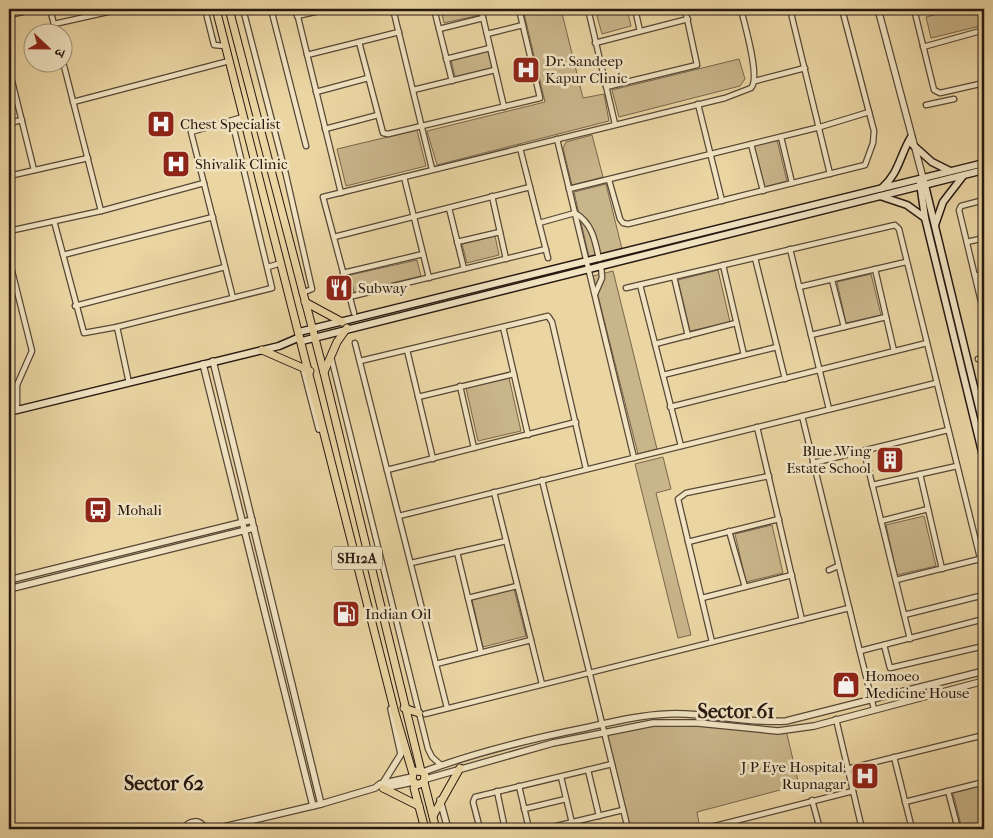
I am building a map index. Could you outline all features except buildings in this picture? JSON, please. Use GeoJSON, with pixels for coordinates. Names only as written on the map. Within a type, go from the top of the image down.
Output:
{"type":"FeatureCollection","features":[{"type":"Feature","properties":{"kind":"main road","name":"SH12A"},"geometry":{"type":"LineString","coordinates":[[216,9],[300,337],[306,369],[316,394],[394,714],[425,829]]}},
{"type":"Feature","properties":{"kind":"main road","name":"SH12A"},"geometry":{"type":"LineString","coordinates":[[228,9],[324,373],[404,708],[424,776],[436,829]]}},
{"type":"Feature","properties":{"kind":"main road"},"geometry":{"type":"LineString","coordinates":[[882,189],[895,174],[902,151],[911,137]]}},
{"type":"Feature","properties":{"kind":"main road"},"geometry":{"type":"LineString","coordinates":[[913,145],[932,162],[950,172]]}},
{"type":"Feature","properties":{"kind":"main road"},"geometry":{"type":"LineString","coordinates":[[600,262],[984,163]]}},
{"type":"Feature","properties":{"kind":"main road"},"geometry":{"type":"LineString","coordinates":[[9,412],[262,350],[300,337],[312,329],[878,196],[921,180],[964,175],[984,170]]}},
{"type":"Feature","properties":{"kind":"main road"},"geometry":{"type":"LineString","coordinates":[[935,229],[942,202],[964,175]]}},
{"type":"Feature","properties":{"kind":"main road"},"geometry":{"type":"LineString","coordinates":[[921,180],[925,218],[984,460]]}},
{"type":"Feature","properties":{"kind":"main road"},"geometry":{"type":"LineString","coordinates":[[921,180],[935,229],[984,428]]}},
{"type":"Feature","properties":{"kind":"main road"},"geometry":{"type":"LineString","coordinates":[[878,196],[907,205],[925,218]]}},
{"type":"Feature","properties":{"kind":"main road"},"geometry":{"type":"LineString","coordinates":[[300,337],[315,338],[587,265]]}},
{"type":"Feature","properties":{"kind":"main road"},"geometry":{"type":"LineString","coordinates":[[305,302],[342,322]]}},
{"type":"Feature","properties":{"kind":"main road"},"geometry":{"type":"LineString","coordinates":[[324,373],[330,355],[347,328]]}},
{"type":"Feature","properties":{"kind":"main road"},"geometry":{"type":"LineString","coordinates":[[262,350],[306,369]]}},
{"type":"Feature","properties":{"kind":"main road"},"geometry":{"type":"LineString","coordinates":[[312,402],[316,394]]}},
{"type":"Feature","properties":{"kind":"main road"},"geometry":{"type":"LineString","coordinates":[[404,708],[422,714]]}},
{"type":"Feature","properties":{"kind":"main road"},"geometry":{"type":"LineString","coordinates":[[433,816],[440,800],[460,768]]}},
{"type":"Feature","properties":{"kind":"main road"},"geometry":{"type":"LineString","coordinates":[[413,779],[424,776]]}},
{"type":"Feature","properties":{"kind":"main road"},"geometry":{"type":"LineString","coordinates":[[413,779],[420,785],[424,776]]}},
{"type":"Feature","properties":{"kind":"main road"},"geometry":{"type":"LineString","coordinates":[[383,786],[419,806]]}},
{"type":"Feature","properties":{"kind":"street"},"geometry":{"type":"LineString","coordinates":[[9,15],[36,9]]}},
{"type":"Feature","properties":{"kind":"street"},"geometry":{"type":"LineString","coordinates":[[50,9],[53,22]]}},
{"type":"Feature","properties":{"kind":"street"},"geometry":{"type":"LineString","coordinates":[[63,22],[121,9]]}},
{"type":"Feature","properties":{"kind":"street"},"geometry":{"type":"LineString","coordinates":[[205,9],[214,45],[225,46]]}},
{"type":"Feature","properties":{"kind":"street"},"geometry":{"type":"LineString","coordinates":[[243,9],[288,181],[312,289],[302,293]]}},
{"type":"Feature","properties":{"kind":"street"},"geometry":{"type":"LineString","coordinates":[[272,9],[306,146]]}},
{"type":"Feature","properties":{"kind":"street"},"geometry":{"type":"LineString","coordinates":[[296,9],[340,193]]}},
{"type":"Feature","properties":{"kind":"street"},"geometry":{"type":"LineString","coordinates":[[298,16],[328,9]]}},
{"type":"Feature","properties":{"kind":"street"},"geometry":{"type":"LineString","coordinates":[[393,9],[432,169]]}},
{"type":"Feature","properties":{"kind":"street"},"geometry":{"type":"LineString","coordinates":[[434,9],[452,81]]}},
{"type":"Feature","properties":{"kind":"street"},"geometry":{"type":"LineString","coordinates":[[481,9],[504,106]]}},
{"type":"Feature","properties":{"kind":"street"},"geometry":{"type":"LineString","coordinates":[[359,42],[383,133],[422,127],[540,97],[519,9]]}},
{"type":"Feature","properties":{"kind":"street"},"geometry":{"type":"LineString","coordinates":[[588,9],[615,124]]}},
{"type":"Feature","properties":{"kind":"street"},"geometry":{"type":"LineString","coordinates":[[635,9],[640,31]]}},
{"type":"Feature","properties":{"kind":"street"},"geometry":{"type":"LineString","coordinates":[[606,87],[697,65],[685,9]]}},
{"type":"Feature","properties":{"kind":"street"},"geometry":{"type":"LineString","coordinates":[[354,313],[323,197],[725,98],[751,88],[755,81],[740,9]]}},
{"type":"Feature","properties":{"kind":"street"},"geometry":{"type":"LineString","coordinates":[[790,9],[830,174]]}},
{"type":"Feature","properties":{"kind":"street"},"geometry":{"type":"LineString","coordinates":[[609,180],[623,224],[865,165],[874,136],[842,9]]}},
{"type":"Feature","properties":{"kind":"street"},"geometry":{"type":"LineString","coordinates":[[878,9],[921,180]]}},
{"type":"Feature","properties":{"kind":"street"},"geometry":{"type":"LineString","coordinates":[[916,9],[923,47],[938,103]]}},
{"type":"Feature","properties":{"kind":"street"},"geometry":{"type":"LineString","coordinates":[[439,29],[483,18]]}},
{"type":"Feature","properties":{"kind":"street"},"geometry":{"type":"LineString","coordinates":[[596,43],[688,19]]}},
{"type":"Feature","properties":{"kind":"street"},"geometry":{"type":"LineString","coordinates":[[487,34],[523,25]]}},
{"type":"Feature","properties":{"kind":"street"},"geometry":{"type":"LineString","coordinates":[[923,47],[984,30]]}},
{"type":"Feature","properties":{"kind":"street"},"geometry":{"type":"LineString","coordinates":[[307,55],[399,32]]}},
{"type":"Feature","properties":{"kind":"street"},"geometry":{"type":"LineString","coordinates":[[446,59],[490,48]]}},
{"type":"Feature","properties":{"kind":"street"},"geometry":{"type":"LineString","coordinates":[[74,102],[229,61]]}},
{"type":"Feature","properties":{"kind":"street"},"geometry":{"type":"LineString","coordinates":[[755,81],[805,68]]}},
{"type":"Feature","properties":{"kind":"street"},"geometry":{"type":"LineString","coordinates":[[9,69],[34,170]]}},
{"type":"Feature","properties":{"kind":"street"},"geometry":{"type":"LineString","coordinates":[[413,90],[496,70]]}},
{"type":"Feature","properties":{"kind":"street"},"geometry":{"type":"LineString","coordinates":[[66,72],[101,211]]}},
{"type":"Feature","properties":{"kind":"street"},"geometry":{"type":"LineString","coordinates":[[316,92],[368,78]]}},
{"type":"Feature","properties":{"kind":"street"},"geometry":{"type":"LineString","coordinates":[[936,92],[940,93],[984,83]]}},
{"type":"Feature","properties":{"kind":"street"},"geometry":{"type":"LineString","coordinates":[[926,105],[954,99]]}},
{"type":"Feature","properties":{"kind":"street"},"geometry":{"type":"LineString","coordinates":[[698,104],[722,201]]}},
{"type":"Feature","properties":{"kind":"street"},"geometry":{"type":"LineString","coordinates":[[569,189],[820,128],[869,112]]}},
{"type":"Feature","properties":{"kind":"street"},"geometry":{"type":"LineString","coordinates":[[325,129],[378,115]]}},
{"type":"Feature","properties":{"kind":"street"},"geometry":{"type":"LineString","coordinates":[[233,298],[191,131],[243,117]]}},
{"type":"Feature","properties":{"kind":"street"},"geometry":{"type":"LineString","coordinates":[[9,123],[22,120]]}},
{"type":"Feature","properties":{"kind":"street"},"geometry":{"type":"LineString","coordinates":[[54,221],[75,306],[84,333],[117,327],[272,287],[232,121]]}},
{"type":"Feature","properties":{"kind":"street"},"geometry":{"type":"LineString","coordinates":[[781,137],[792,183]]}},
{"type":"Feature","properties":{"kind":"street"},"geometry":{"type":"LineString","coordinates":[[557,139],[634,458]]}},
{"type":"Feature","properties":{"kind":"street"},"geometry":{"type":"LineString","coordinates":[[752,144],[763,191]]}},
{"type":"Feature","properties":{"kind":"street"},"geometry":{"type":"LineString","coordinates":[[520,148],[548,258]]}},
{"type":"Feature","properties":{"kind":"street"},"geometry":{"type":"LineString","coordinates":[[9,176],[88,158]]}},
{"type":"Feature","properties":{"kind":"street"},"geometry":{"type":"LineString","coordinates":[[404,177],[429,278]]}},
{"type":"Feature","properties":{"kind":"street"},"geometry":{"type":"LineString","coordinates":[[9,231],[101,211],[204,184]]}},
{"type":"Feature","properties":{"kind":"street"},"geometry":{"type":"LineString","coordinates":[[334,237],[530,187]]}},
{"type":"Feature","properties":{"kind":"street"},"geometry":{"type":"LineString","coordinates":[[492,196],[506,258]]}},
{"type":"Feature","properties":{"kind":"street"},"geometry":{"type":"LineString","coordinates":[[984,200],[959,208],[984,314]]}},
{"type":"Feature","properties":{"kind":"street"},"geometry":{"type":"LineString","coordinates":[[449,208],[464,269]]}},
{"type":"Feature","properties":{"kind":"street"},"geometry":{"type":"LineString","coordinates":[[539,223],[575,213],[584,218],[593,232],[600,262],[602,278],[595,295]]}},
{"type":"Feature","properties":{"kind":"street"},"geometry":{"type":"LineString","coordinates":[[63,255],[213,217]]}},
{"type":"Feature","properties":{"kind":"street"},"geometry":{"type":"LineString","coordinates":[[626,288],[895,225],[899,229],[984,574]]}},
{"type":"Feature","properties":{"kind":"street"},"geometry":{"type":"LineString","coordinates":[[458,242],[500,232]]}},
{"type":"Feature","properties":{"kind":"street"},"geometry":{"type":"LineString","coordinates":[[967,242],[984,238]]}},
{"type":"Feature","properties":{"kind":"street"},"geometry":{"type":"LineString","coordinates":[[350,297],[546,249]]}},
{"type":"Feature","properties":{"kind":"street"},"geometry":{"type":"LineString","coordinates":[[790,249],[829,409]]}},
{"type":"Feature","properties":{"kind":"street"},"geometry":{"type":"LineString","coordinates":[[343,273],[423,254]]}},
{"type":"Feature","properties":{"kind":"street"},"geometry":{"type":"LineString","coordinates":[[755,258],[785,379]]}},
{"type":"Feature","properties":{"kind":"street"},"geometry":{"type":"LineString","coordinates":[[9,259],[32,351],[17,385],[17,410]]}},
{"type":"Feature","properties":{"kind":"street"},"geometry":{"type":"LineString","coordinates":[[799,287],[906,262]]}},
{"type":"Feature","properties":{"kind":"street"},"geometry":{"type":"LineString","coordinates":[[268,268],[281,264]]}},
{"type":"Feature","properties":{"kind":"street"},"geometry":{"type":"LineString","coordinates":[[723,265],[744,355]]}},
{"type":"Feature","properties":{"kind":"street"},"geometry":{"type":"LineString","coordinates":[[75,306],[225,267]]}},
{"type":"Feature","properties":{"kind":"street"},"geometry":{"type":"LineString","coordinates":[[875,269],[894,351]]}},
{"type":"Feature","properties":{"kind":"street"},"geometry":{"type":"LineString","coordinates":[[975,276],[984,274]]}},
{"type":"Feature","properties":{"kind":"street"},"geometry":{"type":"LineString","coordinates":[[674,277],[688,336]]}},
{"type":"Feature","properties":{"kind":"street"},"geometry":{"type":"LineString","coordinates":[[832,280],[844,327]]}},
{"type":"Feature","properties":{"kind":"street"},"geometry":{"type":"LineString","coordinates":[[640,286],[680,446]]}},
{"type":"Feature","properties":{"kind":"street"},"geometry":{"type":"LineString","coordinates":[[360,361],[544,316],[550,318],[586,469]]}},
{"type":"Feature","properties":{"kind":"street"},"geometry":{"type":"LineString","coordinates":[[811,335],[886,317]]}},
{"type":"Feature","properties":{"kind":"street"},"geometry":{"type":"LineString","coordinates":[[655,344],[736,324]]}},
{"type":"Feature","properties":{"kind":"street"},"geometry":{"type":"LineString","coordinates":[[117,327],[129,383]]}},
{"type":"Feature","properties":{"kind":"street"},"geometry":{"type":"LineString","coordinates":[[503,327],[528,435]]}},
{"type":"Feature","properties":{"kind":"street"},"geometry":{"type":"LineString","coordinates":[[356,343],[447,708]]}},
{"type":"Feature","properties":{"kind":"street"},"geometry":{"type":"LineString","coordinates":[[670,407],[926,343]]}},
{"type":"Feature","properties":{"kind":"street"},"geometry":{"type":"LineString","coordinates":[[662,375],[777,347]]}},
{"type":"Feature","properties":{"kind":"street"},"geometry":{"type":"LineString","coordinates":[[407,350],[433,459]]}},
{"type":"Feature","properties":{"kind":"street"},"geometry":{"type":"LineString","coordinates":[[330,355],[422,714],[430,754],[441,765]]}},
{"type":"Feature","properties":{"kind":"street"},"geometry":{"type":"LineString","coordinates":[[978,360],[984,358]]}},
{"type":"Feature","properties":{"kind":"street"},"geometry":{"type":"LineString","coordinates":[[213,361],[321,804]]}},
{"type":"Feature","properties":{"kind":"street"},"geometry":{"type":"LineString","coordinates":[[203,364],[313,806]]}},
{"type":"Feature","properties":{"kind":"street"},"geometry":{"type":"LineString","coordinates":[[306,369],[312,402],[339,498],[394,714],[401,754],[383,786]]}},
{"type":"Feature","properties":{"kind":"street"},"geometry":{"type":"LineString","coordinates":[[418,397],[514,374]]}},
{"type":"Feature","properties":{"kind":"street"},"geometry":{"type":"LineString","coordinates":[[399,516],[936,383]]}},
{"type":"Feature","properties":{"kind":"street"},"geometry":{"type":"LineString","coordinates":[[460,386],[474,448]]}},
{"type":"Feature","properties":{"kind":"street"},"geometry":{"type":"LineString","coordinates":[[802,416],[874,709]]}},
{"type":"Feature","properties":{"kind":"street"},"geometry":{"type":"LineString","coordinates":[[388,470],[576,422]]}},
{"type":"Feature","properties":{"kind":"street"},"geometry":{"type":"LineString","coordinates":[[757,427],[802,620]]}},
{"type":"Feature","properties":{"kind":"street"},"geometry":{"type":"LineString","coordinates":[[813,463],[948,430]]}},
{"type":"Feature","properties":{"kind":"street"},"geometry":{"type":"LineString","coordinates":[[864,451],[910,638]]}},
{"type":"Feature","properties":{"kind":"street"},"geometry":{"type":"LineString","coordinates":[[872,485],[957,466]]}},
{"type":"Feature","properties":{"kind":"street"},"geometry":{"type":"LineString","coordinates":[[920,474],[942,569]]}},
{"type":"Feature","properties":{"kind":"street"},"geometry":{"type":"LineString","coordinates":[[712,642],[678,499],[682,494],[769,476]]}},
{"type":"Feature","properties":{"kind":"street"},"geometry":{"type":"LineString","coordinates":[[542,480],[628,829]]}},
{"type":"Feature","properties":{"kind":"street"},"geometry":{"type":"LineString","coordinates":[[494,492],[542,684]]}},
{"type":"Feature","properties":{"kind":"street"},"geometry":{"type":"LineString","coordinates":[[881,521],[928,509]]}},
{"type":"Feature","properties":{"kind":"street"},"geometry":{"type":"LineString","coordinates":[[688,542],[779,519]]}},
{"type":"Feature","properties":{"kind":"street"},"geometry":{"type":"LineString","coordinates":[[9,580],[252,520]]}},
{"type":"Feature","properties":{"kind":"street"},"geometry":{"type":"LineString","coordinates":[[9,589],[254,528]]}},
{"type":"Feature","properties":{"kind":"street"},"geometry":{"type":"LineString","coordinates":[[729,532],[745,587]]}},
{"type":"Feature","properties":{"kind":"street"},"geometry":{"type":"LineString","coordinates":[[411,564],[506,541]]}},
{"type":"Feature","properties":{"kind":"street"},"geometry":{"type":"LineString","coordinates":[[136,549],[138,557]]}},
{"type":"Feature","properties":{"kind":"street"},"geometry":{"type":"LineString","coordinates":[[457,552],[481,652]]}},
{"type":"Feature","properties":{"kind":"street"},"geometry":{"type":"LineString","coordinates":[[896,580],[980,559]]}},
{"type":"Feature","properties":{"kind":"street"},"geometry":{"type":"LineString","coordinates":[[73,564],[75,572]]}},
{"type":"Feature","properties":{"kind":"street"},"geometry":{"type":"LineString","coordinates":[[829,570],[838,566]]}},
{"type":"Feature","properties":{"kind":"street"},"geometry":{"type":"LineString","coordinates":[[702,598],[792,575]]}},
{"type":"Feature","properties":{"kind":"street"},"geometry":{"type":"LineString","coordinates":[[468,598],[517,586]]}},
{"type":"Feature","properties":{"kind":"street"},"geometry":{"type":"LineString","coordinates":[[904,615],[984,595]]}},
{"type":"Feature","properties":{"kind":"street"},"geometry":{"type":"LineString","coordinates":[[422,714],[849,608]]}},
{"type":"Feature","properties":{"kind":"street"},"geometry":{"type":"LineString","coordinates":[[860,651],[984,619]]}},
{"type":"Feature","properties":{"kind":"street"},"geometry":{"type":"LineString","coordinates":[[270,634],[279,631]]}},
{"type":"Feature","properties":{"kind":"street"},"geometry":{"type":"LineString","coordinates":[[436,664],[531,640]]}},
{"type":"Feature","properties":{"kind":"street"},"geometry":{"type":"LineString","coordinates":[[884,645],[890,668],[984,646]]}},
{"type":"Feature","properties":{"kind":"street"},"geometry":{"type":"LineString","coordinates":[[424,776],[441,765],[498,748],[602,724],[667,714],[786,721],[984,671]]}},
{"type":"Feature","properties":{"kind":"street"},"geometry":{"type":"LineString","coordinates":[[424,776],[552,743],[653,723],[698,723],[786,730],[836,719],[984,680]]}},
{"type":"Feature","properties":{"kind":"street"},"geometry":{"type":"LineString","coordinates":[[836,719],[862,829]]}},
{"type":"Feature","properties":{"kind":"street"},"geometry":{"type":"LineString","coordinates":[[744,720],[744,728]]}},
{"type":"Feature","properties":{"kind":"street"},"geometry":{"type":"LineString","coordinates":[[848,769],[984,735]]}},
{"type":"Feature","properties":{"kind":"street"},"geometry":{"type":"LineString","coordinates":[[894,757],[912,829]]}},
{"type":"Feature","properties":{"kind":"street"},"geometry":{"type":"LineString","coordinates":[[480,829],[474,799],[478,796],[612,764]]}},
{"type":"Feature","properties":{"kind":"street"},"geometry":{"type":"LineString","coordinates":[[588,770],[599,816]]}},
{"type":"Feature","properties":{"kind":"street"},"geometry":{"type":"LineString","coordinates":[[561,776],[572,823]]}},
{"type":"Feature","properties":{"kind":"street"},"geometry":{"type":"LineString","coordinates":[[215,829],[321,804],[413,779]]}},
{"type":"Feature","properties":{"kind":"street"},"geometry":{"type":"LineString","coordinates":[[905,802],[984,782]]}},
{"type":"Feature","properties":{"kind":"street"},"geometry":{"type":"LineString","coordinates":[[519,786],[529,829]]}},
{"type":"Feature","properties":{"kind":"street"},"geometry":{"type":"LineString","coordinates":[[707,828],[852,791]]}},
{"type":"Feature","properties":{"kind":"street"},"geometry":{"type":"LineString","coordinates":[[948,791],[958,829]]}},
{"type":"Feature","properties":{"kind":"street"},"geometry":{"type":"LineString","coordinates":[[497,792],[506,829]]}},
{"type":"Feature","properties":{"kind":"street"},"geometry":{"type":"LineString","coordinates":[[524,809],[566,799]]}},
{"type":"Feature","properties":{"kind":"street"},"geometry":{"type":"LineString","coordinates":[[440,800],[448,829]]}},
{"type":"Feature","properties":{"kind":"street"},"geometry":{"type":"LineString","coordinates":[[812,800],[820,829]]}},
{"type":"Feature","properties":{"kind":"street"},"geometry":{"type":"LineString","coordinates":[[544,829],[623,810]]}},
{"type":"Feature","properties":{"kind":"street"},"geometry":{"type":"LineString","coordinates":[[184,829],[194,821],[200,823],[205,829]]}},
{"type":"Feature","properties":{"kind":"street"},"geometry":{"type":"LineString","coordinates":[[725,824],[726,829]]}},
{"type":"Feature","properties":{"kind":"street"},"geometry":{"type":"LineString","coordinates":[[9,829],[29,827],[71,829]]}},
{"type":"Feature","properties":{"kind":"shaded area"},"geometry":{"type":"Polygon","coordinates":[[[441,9],[478,9],[480,15],[444,23],[441,9]]]}},
{"type":"Feature","properties":{"kind":"shaded area"},"geometry":{"type":"Polygon","coordinates":[[[523,9],[561,9],[583,98],[604,94],[609,121],[437,165],[427,131],[545,102],[523,9]]]}},
{"type":"Feature","properties":{"kind":"shaded area"},"geometry":{"type":"Polygon","coordinates":[[[595,9],[627,9],[631,26],[602,34],[595,9]]]}},
{"type":"Feature","properties":{"kind":"shaded area"},"geometry":{"type":"Polygon","coordinates":[[[958,9],[984,9],[984,25],[931,38],[926,17],[958,9]]]}},
{"type":"Feature","properties":{"kind":"shaded area"},"geometry":{"type":"Polygon","coordinates":[[[488,51],[492,68],[455,77],[451,60],[488,51]]]}},
{"type":"Feature","properties":{"kind":"shaded area"},"geometry":{"type":"Polygon","coordinates":[[[739,59],[745,79],[740,86],[619,117],[612,90],[739,59]]]}},
{"type":"Feature","properties":{"kind":"shaded area"},"geometry":{"type":"Polygon","coordinates":[[[417,130],[426,166],[346,186],[337,149],[417,130]]]}},
{"type":"Feature","properties":{"kind":"shaded area"},"geometry":{"type":"Polygon","coordinates":[[[592,135],[603,177],[572,185],[563,148],[566,142],[592,135]]]}},
{"type":"Feature","properties":{"kind":"shaded area"},"geometry":{"type":"Polygon","coordinates":[[[777,140],[787,181],[764,187],[754,146],[777,140]]]}},
{"type":"Feature","properties":{"kind":"shaded area"},"geometry":{"type":"Polygon","coordinates":[[[606,184],[622,249],[589,257],[574,192],[606,184]]]}},
{"type":"Feature","properties":{"kind":"shaded area"},"geometry":{"type":"Polygon","coordinates":[[[495,236],[499,255],[467,263],[462,244],[495,236]]]}},
{"type":"Feature","properties":{"kind":"shaded area"},"geometry":{"type":"Polygon","coordinates":[[[417,260],[421,276],[354,292],[350,275],[417,260]]]}},
{"type":"Feature","properties":{"kind":"shaded area"},"geometry":{"type":"Polygon","coordinates":[[[718,270],[730,322],[690,331],[678,280],[718,270]]]}},
{"type":"Feature","properties":{"kind":"shaded area"},"geometry":{"type":"Polygon","coordinates":[[[613,271],[657,449],[638,454],[593,276],[613,271]]]}},
{"type":"Feature","properties":{"kind":"shaded area"},"geometry":{"type":"Polygon","coordinates":[[[871,274],[881,315],[846,323],[837,282],[871,274]]]}},
{"type":"Feature","properties":{"kind":"shaded area"},"geometry":{"type":"Polygon","coordinates":[[[509,378],[521,431],[478,441],[466,388],[509,378]]]}},
{"type":"Feature","properties":{"kind":"shaded area"},"geometry":{"type":"Polygon","coordinates":[[[663,457],[671,489],[656,493],[691,635],[678,638],[635,464],[663,457]]]}},
{"type":"Feature","properties":{"kind":"shaded area"},"geometry":{"type":"Polygon","coordinates":[[[924,516],[936,566],[897,575],[886,525],[924,516]]]}},
{"type":"Feature","properties":{"kind":"shaded area"},"geometry":{"type":"Polygon","coordinates":[[[772,525],[783,573],[746,582],[735,534],[772,525]]]}},
{"type":"Feature","properties":{"kind":"shaded area"},"geometry":{"type":"Polygon","coordinates":[[[514,589],[526,636],[483,647],[472,599],[514,589]]]}},
{"type":"Feature","properties":{"kind":"shaded area"},"geometry":{"type":"Polygon","coordinates":[[[653,723],[786,730],[799,785],[697,812],[700,829],[628,829],[604,732],[653,723]]]}},
{"type":"Feature","properties":{"kind":"shaded area"},"geometry":{"type":"Polygon","coordinates":[[[984,785],[984,829],[962,829],[953,793],[984,785]]]}},
{"type":"Feature","properties":{"kind":"place","name":"Dr. Sandeep Kapur Clinic"},"geometry":{"type":"Point","coordinates":[526,70]}},
{"type":"Feature","properties":{"kind":"place","name":"Chest Specialist"},"geometry":{"type":"Point","coordinates":[161,124]}},
{"type":"Feature","properties":{"kind":"place","name":"Shivalik Clinic"},"geometry":{"type":"Point","coordinates":[176,164]}},
{"type":"Feature","properties":{"kind":"place","name":"Subway"},"geometry":{"type":"Point","coordinates":[339,288]}},
{"type":"Feature","properties":{"kind":"place","name":"Blue Wing Estate School"},"geometry":{"type":"Point","coordinates":[890,460]}},
{"type":"Feature","properties":{"kind":"place","name":"Mohali"},"geometry":{"type":"Point","coordinates":[98,510]}},
{"type":"Feature","properties":{"kind":"place","name":"Indian Oil"},"geometry":{"type":"Point","coordinates":[346,614]}},
{"type":"Feature","properties":{"kind":"place","name":"Homoeo Medicine House"},"geometry":{"type":"Point","coordinates":[846,685]}},
{"type":"Feature","properties":{"kind":"place","name":"J P Eye Hospital, Rupnagar"},"geometry":{"type":"Point","coordinates":[865,776]}},
{"type":"Feature","properties":{"kind":"district","name":"Sector 61"},"geometry":{"type":"Point","coordinates":[736,711]}},
{"type":"Feature","properties":{"kind":"district","name":"Sector 62"},"geometry":{"type":"Point","coordinates":[164,783]}}]}
